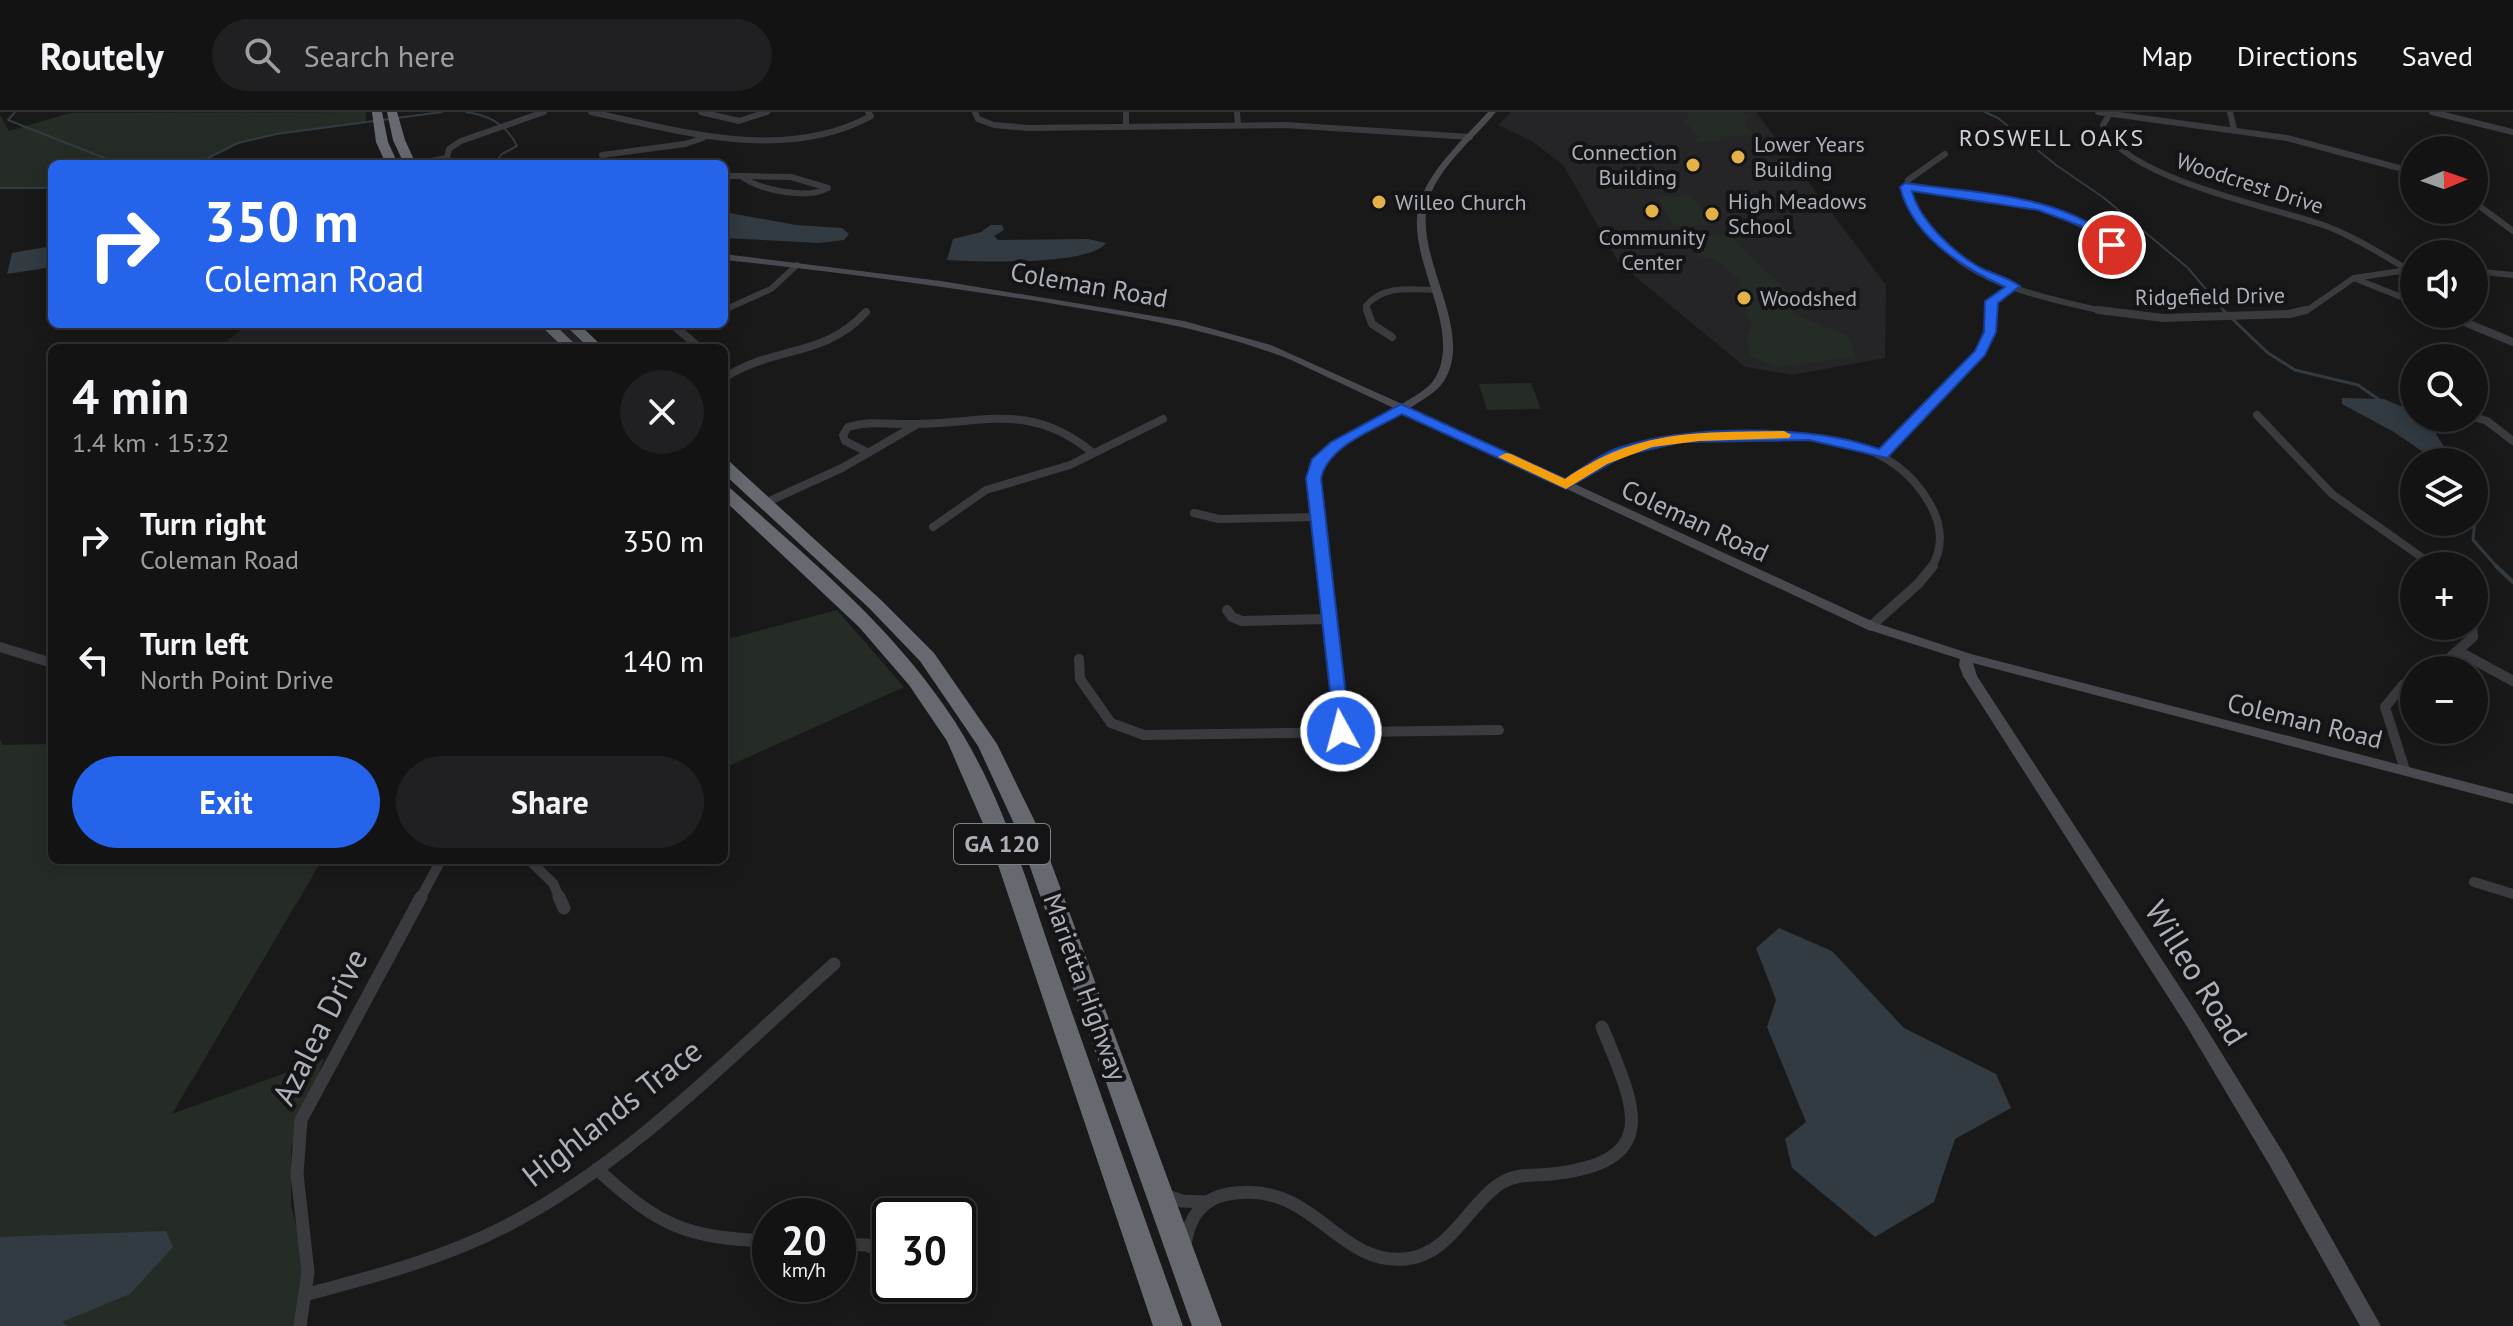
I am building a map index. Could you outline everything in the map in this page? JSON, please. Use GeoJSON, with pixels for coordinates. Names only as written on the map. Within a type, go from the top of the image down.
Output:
{"type":"FeatureCollection","features":[{"type":"Feature","properties":{"kind":"highway"},"geometry":{"type":"LineString","coordinates":[[377,114],[380,133],[390,160]]}},
{"type":"Feature","properties":{"kind":"highway"},"geometry":{"type":"LineString","coordinates":[[392,114],[410,160]]}},
{"type":"Feature","properties":{"kind":"highway"},"geometry":{"type":"LineString","coordinates":[[550,328],[568,344]]}},
{"type":"Feature","properties":{"kind":"highway"},"geometry":{"type":"LineString","coordinates":[[575,328],[593,344]]}},
{"type":"Feature","properties":{"kind":"highway","name":"Marietta Highway"},"geometry":{"type":"LineString","coordinates":[[728,469],[875,604],[927,657],[987,744],[1028,830],[1207,1326]]}},
{"type":"Feature","properties":{"kind":"highway","name":"Marietta Highway"},"geometry":{"type":"LineString","coordinates":[[728,495],[866,624],[900,661],[939,713],[961,749],[999,836],[1168,1326]]}},
{"type":"Feature","properties":{"kind":"street"},"geometry":{"type":"LineString","coordinates":[[448,160],[449,149],[461,141],[544,112]]}},
{"type":"Feature","properties":{"kind":"street"},"geometry":{"type":"LineString","coordinates":[[591,112],[705,137],[800,139],[860,122],[871,116],[868,112]]}},
{"type":"Feature","properties":{"kind":"street"},"geometry":{"type":"LineString","coordinates":[[701,112],[739,121],[767,112]]}},
{"type":"Feature","properties":{"kind":"street"},"geometry":{"type":"LineString","coordinates":[[975,112],[978,119],[994,125],[1028,128],[1285,125],[1470,137]]}},
{"type":"Feature","properties":{"kind":"street"},"geometry":{"type":"LineString","coordinates":[[1126,112],[1126,127]]}},
{"type":"Feature","properties":{"kind":"street"},"geometry":{"type":"LineString","coordinates":[[1237,112],[1238,125]]}},
{"type":"Feature","properties":{"kind":"street"},"geometry":{"type":"LineString","coordinates":[[1341,731],[1313,478],[1317,462],[1336,445],[1401,409],[1433,387],[1446,368],[1446,334],[1420,234],[1422,207],[1430,187],[1492,112]]}},
{"type":"Feature","properties":{"kind":"street"},"geometry":{"type":"LineString","coordinates":[[2098,112],[2234,129],[2346,151],[2400,168]]}},
{"type":"Feature","properties":{"kind":"street"},"geometry":{"type":"LineString","coordinates":[[2230,112],[2234,129]]}},
{"type":"Feature","properties":{"kind":"street"},"geometry":{"type":"LineString","coordinates":[[2432,112],[2513,132]]}},
{"type":"Feature","properties":{"kind":"street","name":"Woodcrest Drive"},"geometry":{"type":"LineString","coordinates":[[2109,115],[2103,125],[2107,135],[2155,170],[2206,191],[2328,227],[2400,264]]}},
{"type":"Feature","properties":{"kind":"street"},"geometry":{"type":"LineString","coordinates":[[602,155],[675,146],[705,137]]}},
{"type":"Feature","properties":{"kind":"street"},"geometry":{"type":"LineString","coordinates":[[1945,154],[1914,174],[1905,187],[2041,207],[2085,224],[2112,245]]}},
{"type":"Feature","properties":{"kind":"street"},"geometry":{"type":"LineString","coordinates":[[728,176],[741,176],[791,177],[828,188],[807,194],[746,180],[741,176]]}},
{"type":"Feature","properties":{"kind":"street","name":"Ridgefield Drive"},"geometry":{"type":"LineString","coordinates":[[1905,187],[1910,205],[1951,253],[1974,269],[2064,304],[2122,315],[2263,317],[2309,309],[2354,278],[2400,271]]}},
{"type":"Feature","properties":{"kind":"street"},"geometry":{"type":"LineString","coordinates":[[2488,212],[2513,231]]}},
{"type":"Feature","properties":{"kind":"street","name":"Coleman Road"},"geometry":{"type":"LineString","coordinates":[[728,257],[946,284],[1210,329],[1275,350],[1871,626],[1967,657],[2513,799]]}},
{"type":"Feature","properties":{"kind":"street"},"geometry":{"type":"LineString","coordinates":[[728,308],[771,289],[797,265]]}},
{"type":"Feature","properties":{"kind":"street"},"geometry":{"type":"LineString","coordinates":[[2488,272],[2513,275]]}},
{"type":"Feature","properties":{"kind":"street"},"geometry":{"type":"LineString","coordinates":[[2354,278],[2400,296]]}},
{"type":"Feature","properties":{"kind":"street"},"geometry":{"type":"LineString","coordinates":[[1882,455],[1980,352],[1990,332],[1992,301],[2014,286]]}},
{"type":"Feature","properties":{"kind":"street"},"geometry":{"type":"LineString","coordinates":[[1392,337],[1372,324],[1366,306],[1369,299],[1390,291],[1435,290]]}},
{"type":"Feature","properties":{"kind":"street"},"geometry":{"type":"LineString","coordinates":[[728,374],[764,358],[822,346],[841,336],[866,312]]}},
{"type":"Feature","properties":{"kind":"street"},"geometry":{"type":"LineString","coordinates":[[678,328],[696,344]]}},
{"type":"Feature","properties":{"kind":"street"},"geometry":{"type":"LineString","coordinates":[[2479,328],[2513,342]]}},
{"type":"Feature","properties":{"kind":"street"},"geometry":{"type":"LineString","coordinates":[[728,367],[733,370]]}},
{"type":"Feature","properties":{"kind":"street"},"geometry":{"type":"LineString","coordinates":[[2257,415],[2332,494],[2414,552]]}},
{"type":"Feature","properties":{"kind":"street"},"geometry":{"type":"LineString","coordinates":[[933,527],[986,490],[1070,465],[1163,419]]}},
{"type":"Feature","properties":{"kind":"street"},"geometry":{"type":"LineString","coordinates":[[867,452],[845,441],[843,435],[848,427],[871,421],[918,424],[944,420],[1036,422],[1060,429],[1092,452]]}},
{"type":"Feature","properties":{"kind":"street"},"geometry":{"type":"LineString","coordinates":[[2488,422],[2513,441]]}},
{"type":"Feature","properties":{"kind":"street"},"geometry":{"type":"LineString","coordinates":[[765,503],[814,482],[918,424]]}},
{"type":"Feature","properties":{"kind":"street"},"geometry":{"type":"LineString","coordinates":[[1566,485],[1621,452],[1682,438],[1809,436],[1847,442],[1882,455],[1905,469],[1922,486],[1938,522],[1941,541],[1929,573],[1871,626]]}},
{"type":"Feature","properties":{"kind":"street"},"geometry":{"type":"LineString","coordinates":[[1194,513],[1219,519],[1317,517]]}},
{"type":"Feature","properties":{"kind":"street"},"geometry":{"type":"LineString","coordinates":[[1227,610],[1232,617],[1242,621],[1328,619]]}},
{"type":"Feature","properties":{"kind":"street"},"geometry":{"type":"LineString","coordinates":[[2451,656],[2470,640]]}},
{"type":"Feature","properties":{"kind":"street"},"geometry":{"type":"LineString","coordinates":[[0,647],[48,662]]}},
{"type":"Feature","properties":{"kind":"street"},"geometry":{"type":"LineString","coordinates":[[2458,651],[2513,681]]}},
{"type":"Feature","properties":{"kind":"street","name":"Willeo Road"},"geometry":{"type":"LineString","coordinates":[[1967,657],[1970,676],[2199,1032],[2277,1160],[2371,1326]]}},
{"type":"Feature","properties":{"kind":"street"},"geometry":{"type":"LineString","coordinates":[[1079,659],[1080,679],[1111,723],[1126,730],[1164,736],[1499,730]]}},
{"type":"Feature","properties":{"kind":"street"},"geometry":{"type":"LineString","coordinates":[[2400,689],[2385,707],[2405,770]]}},
{"type":"Feature","properties":{"kind":"street","name":"Azalea Drive"},"geometry":{"type":"LineString","coordinates":[[300,1326],[308,1294],[308,1261],[294,1161],[301,1120],[439,864]]}},
{"type":"Feature","properties":{"kind":"street"},"geometry":{"type":"LineString","coordinates":[[533,864],[553,883],[564,908]]}},
{"type":"Feature","properties":{"kind":"street"},"geometry":{"type":"LineString","coordinates":[[2474,882],[2513,894]]}},
{"type":"Feature","properties":{"kind":"street","name":"Highlands Trace"},"geometry":{"type":"LineString","coordinates":[[308,1294],[401,1269],[466,1246],[533,1212],[597,1169],[834,964]]}},
{"type":"Feature","properties":{"kind":"street"},"geometry":{"type":"LineString","coordinates":[[1159,1192],[1173,1199],[1205,1202],[1233,1192],[1267,1191],[1302,1205],[1349,1242],[1366,1251],[1400,1259],[1431,1252],[1445,1242],[1476,1205],[1509,1178],[1585,1170],[1617,1154],[1629,1139],[1635,1128],[1635,1109],[1602,1027]]}},
{"type":"Feature","properties":{"kind":"street"},"geometry":{"type":"LineString","coordinates":[[597,1169],[641,1209],[663,1221],[691,1232],[752,1239]]}},
{"type":"Feature","properties":{"kind":"street"},"geometry":{"type":"LineString","coordinates":[[1184,1261],[1191,1219],[1205,1202]]}},
{"type":"Feature","properties":{"kind":"shaded area"},"geometry":{"type":"Polygon","coordinates":[[[366,112],[366,123],[300,130],[239,143],[204,160],[48,160],[48,188],[0,188],[0,115],[9,131],[70,113],[366,112]]]}},
{"type":"Feature","properties":{"kind":"shaded area","name":"High Meadows School"},"geometry":{"type":"Polygon","coordinates":[[[1511,112],[1756,112],[1886,285],[1885,358],[1792,375],[1745,367],[1619,263],[1563,165],[1533,142],[1498,125],[1511,112]]]}},
{"type":"Feature","properties":{"kind":"shaded area"},"geometry":{"type":"Polygon","coordinates":[[[1689,112],[1739,112],[1749,115],[1745,124],[1755,135],[1718,137],[1722,141],[1698,142],[1695,139],[1701,138],[1693,133],[1688,124],[1680,122],[1689,118],[1689,112]]]}},
{"type":"Feature","properties":{"kind":"shaded area"},"geometry":{"type":"Polygon","coordinates":[[[1692,196],[1714,225],[1674,226],[1659,200],[1649,197],[1692,196]]]}},
{"type":"Feature","properties":{"kind":"shaded area"},"geometry":{"type":"Polygon","coordinates":[[[728,213],[796,225],[842,228],[849,234],[844,240],[819,243],[728,238],[728,213]]]}},
{"type":"Feature","properties":{"kind":"shaded area"},"geometry":{"type":"Polygon","coordinates":[[[991,225],[1002,225],[1004,230],[994,236],[998,240],[1088,239],[1106,243],[1078,256],[1056,259],[1006,262],[947,260],[953,239],[981,232],[991,225]]]}},
{"type":"Feature","properties":{"kind":"shaded area"},"geometry":{"type":"Polygon","coordinates":[[[1729,235],[1785,289],[1793,314],[1846,335],[1855,349],[1853,357],[1776,367],[1751,357],[1746,338],[1752,326],[1739,279],[1715,259],[1699,257],[1683,236],[1729,235]]]}},
{"type":"Feature","properties":{"kind":"shaded area"},"geometry":{"type":"Polygon","coordinates":[[[48,247],[48,268],[7,274],[12,253],[48,247]]]}},
{"type":"Feature","properties":{"kind":"shaded area"},"geometry":{"type":"Polygon","coordinates":[[[242,328],[581,328],[594,344],[224,344],[242,328]]]}},
{"type":"Feature","properties":{"kind":"shaded area"},"geometry":{"type":"Polygon","coordinates":[[[1531,383],[1541,409],[1487,410],[1479,384],[1531,383]]]}},
{"type":"Feature","properties":{"kind":"shaded area"},"geometry":{"type":"Polygon","coordinates":[[[2342,398],[2384,399],[2400,406],[2400,432],[2436,432],[2445,448],[2417,448],[2342,404],[2342,398]]]}},
{"type":"Feature","properties":{"kind":"shaded area"},"geometry":{"type":"Polygon","coordinates":[[[837,610],[904,687],[728,766],[728,639],[837,610]]]}},
{"type":"Feature","properties":{"kind":"shaded area"},"geometry":{"type":"Polygon","coordinates":[[[0,739],[3,745],[48,744],[48,864],[320,864],[172,1114],[324,1059],[291,1148],[291,1205],[305,1261],[294,1326],[0,1326],[0,739]]]}},
{"type":"Feature","properties":{"kind":"shaded area"},"geometry":{"type":"Polygon","coordinates":[[[1779,928],[1832,951],[1904,1028],[1996,1074],[2011,1108],[1955,1139],[1934,1202],[1875,1237],[1792,1168],[1785,1139],[1806,1122],[1767,1027],[1776,1000],[1756,948],[1779,928]]]}},
{"type":"Feature","properties":{"kind":"shaded area"},"geometry":{"type":"Polygon","coordinates":[[[166,1231],[173,1247],[130,1294],[62,1322],[68,1326],[0,1326],[0,1237],[166,1231]]]}},
{"type":"Feature","properties":{"kind":"waterway"},"geometry":{"type":"LineString","coordinates":[[15,112],[8,120],[108,160]]}},
{"type":"Feature","properties":{"kind":"waterway"},"geometry":{"type":"LineString","coordinates":[[204,160],[238,143],[276,134],[442,112]]}},
{"type":"Feature","properties":{"kind":"waterway"},"geometry":{"type":"LineString","coordinates":[[466,112],[496,122],[508,132],[517,146],[497,160]]}},
{"type":"Feature","properties":{"kind":"waterway"},"geometry":{"type":"LineString","coordinates":[[1985,112],[1998,118],[2056,165],[2104,198],[2188,268],[2225,312]]}},
{"type":"Feature","properties":{"kind":"waterway"},"geometry":{"type":"LineString","coordinates":[[0,188],[48,188]]}},
{"type":"Feature","properties":{"kind":"waterway"},"geometry":{"type":"LineString","coordinates":[[2225,312],[2268,353],[2295,370],[2358,385],[2381,401]]}},
{"type":"Feature","properties":{"kind":"waterway"},"geometry":{"type":"LineString","coordinates":[[2473,536],[2473,540],[2497,567]]}},
{"type":"Feature","properties":{"kind":"waterway"},"geometry":{"type":"LineString","coordinates":[[2497,567],[2513,582]]}},
{"type":"Feature","properties":{"kind":"slow traffic"},"geometry":{"type":"LineString","coordinates":[[1506,457],[1566,485],[1602,461],[1650,443],[1682,438],[1784,435]]}},
{"type":"Feature","properties":{"kind":"place","name":"Lower Years Building"},"geometry":{"type":"Point","coordinates":[1738,157]}},
{"type":"Feature","properties":{"kind":"place","name":"Connection Building"},"geometry":{"type":"Point","coordinates":[1693,165]}},
{"type":"Feature","properties":{"kind":"place","name":"Willeo Church"},"geometry":{"type":"Point","coordinates":[1379,202]}},
{"type":"Feature","properties":{"kind":"place","name":"Community Center"},"geometry":{"type":"Point","coordinates":[1652,211]}},
{"type":"Feature","properties":{"kind":"place","name":"High Meadows School"},"geometry":{"type":"Point","coordinates":[1712,214]}},
{"type":"Feature","properties":{"kind":"place","name":"Woodshed"},"geometry":{"type":"Point","coordinates":[1744,298]}},
{"type":"Feature","properties":{"kind":"district","name":"ROSWELL OAKS"},"geometry":{"type":"Point","coordinates":[2052,138]}},
{"type":"Feature","properties":{"kind":"route"},"geometry":{"type":"LineString","coordinates":[[1341,731],[1313,478],[1317,462],[1336,445],[1401,409],[1566,485],[1621,452],[1682,438],[1809,436],[1847,442],[1882,455],[1980,352],[1990,332],[1992,301],[2014,286],[1974,269],[1951,253],[1910,205],[1905,187],[2041,207],[2085,224],[2112,245]]}}]}
